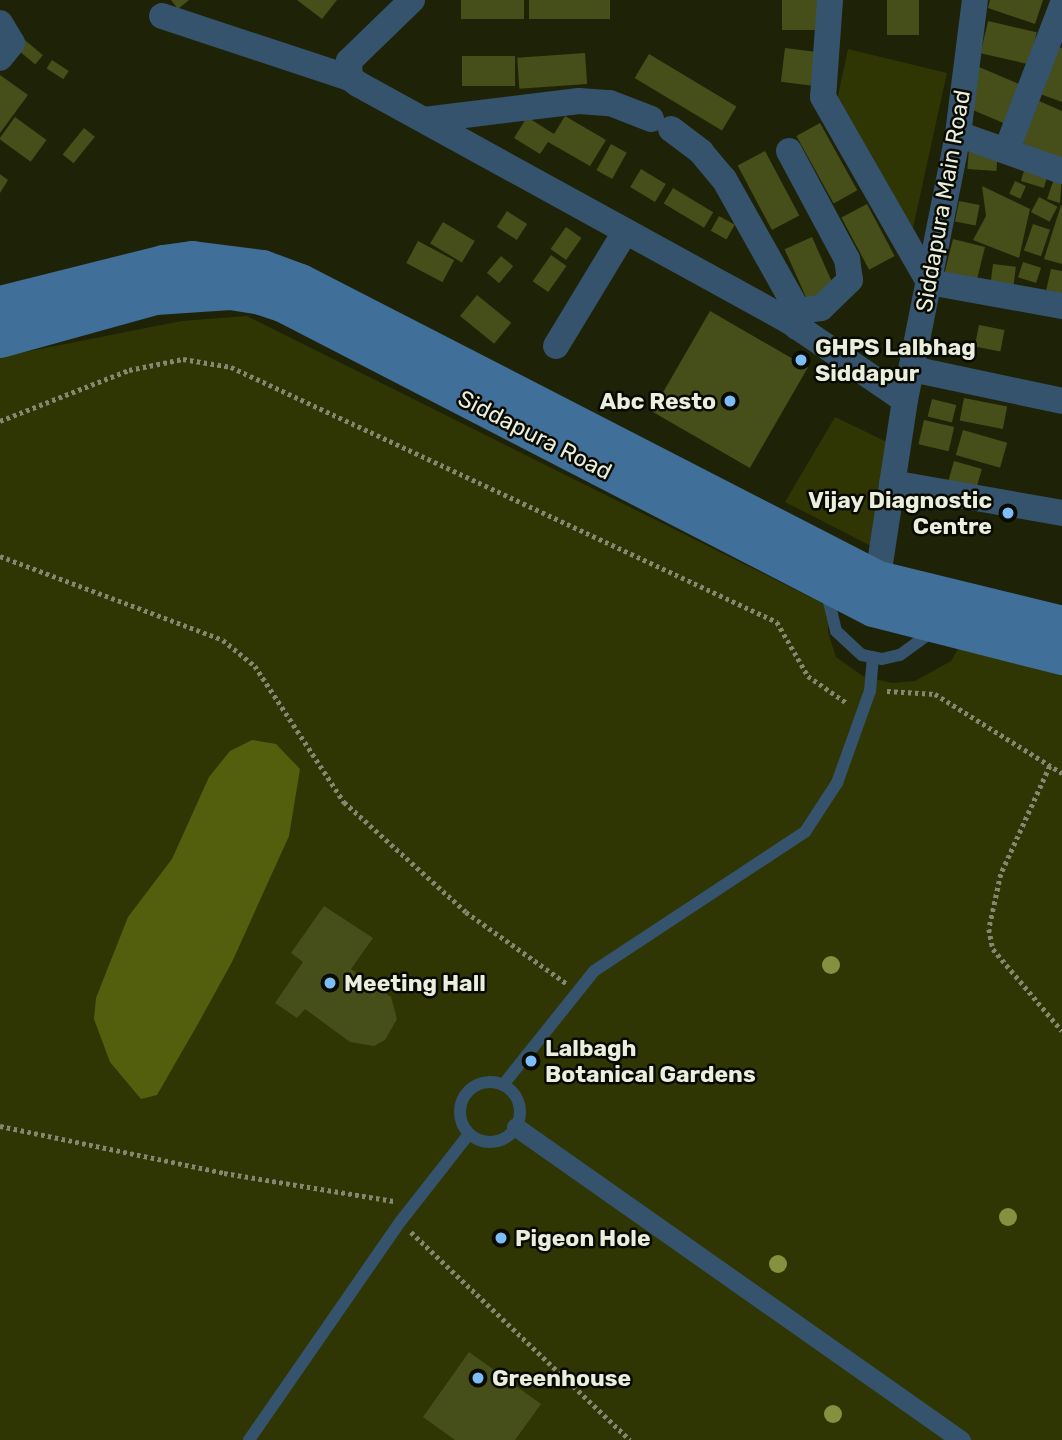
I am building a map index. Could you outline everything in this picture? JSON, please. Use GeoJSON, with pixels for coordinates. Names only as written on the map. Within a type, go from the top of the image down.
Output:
{"type":"FeatureCollection","features":[{"type":"Feature","properties":{"kind":"main road","name":"Siddapura Road"},"geometry":{"type":"LineString","coordinates":[[0,304],[163,262],[192,259],[270,270],[939,626],[1062,656]]}},
{"type":"Feature","properties":{"kind":"main road","name":"Siddapura Road"},"geometry":{"type":"LineString","coordinates":[[0,339],[155,296],[230,290],[282,303],[826,586],[1062,624]]}},
{"type":"Feature","properties":{"kind":"street"},"geometry":{"type":"LineString","coordinates":[[350,78],[349,61],[412,0]]}},
{"type":"Feature","properties":{"kind":"street"},"geometry":{"type":"LineString","coordinates":[[830,0],[823,97],[929,282],[1062,306]]}},
{"type":"Feature","properties":{"kind":"street","name":"Siddapura Main Road"},"geometry":{"type":"LineString","coordinates":[[875,594],[905,400],[958,134],[975,0]]}},
{"type":"Feature","properties":{"kind":"street"},"geometry":{"type":"LineString","coordinates":[[1007,149],[1062,6]]}},
{"type":"Feature","properties":{"kind":"street"},"geometry":{"type":"LineString","coordinates":[[162,16],[350,78],[625,232],[798,319],[905,400]]}},
{"type":"Feature","properties":{"kind":"street"},"geometry":{"type":"LineString","coordinates":[[0,23],[12,43],[0,58]]}},
{"type":"Feature","properties":{"kind":"street"},"geometry":{"type":"LineString","coordinates":[[424,120],[579,101],[610,103],[661,124],[701,152],[724,179],[798,319]]}},
{"type":"Feature","properties":{"kind":"street"},"geometry":{"type":"LineString","coordinates":[[958,134],[1007,149],[1062,171]]}},
{"type":"Feature","properties":{"kind":"street"},"geometry":{"type":"LineString","coordinates":[[789,151],[847,259],[850,280],[821,308],[798,319]]}},
{"type":"Feature","properties":{"kind":"street"},"geometry":{"type":"LineString","coordinates":[[556,346],[625,232]]}},
{"type":"Feature","properties":{"kind":"street"},"geometry":{"type":"LineString","coordinates":[[912,369],[1062,401]]}},
{"type":"Feature","properties":{"kind":"street"},"geometry":{"type":"LineString","coordinates":[[892,483],[1062,513]]}},
{"type":"Feature","properties":{"kind":"street"},"geometry":{"type":"LineString","coordinates":[[516,1127],[961,1440]]}},
{"type":"Feature","properties":{"kind":"lane"},"geometry":{"type":"LineString","coordinates":[[826,586],[836,631],[849,648],[873,658],[900,655],[939,626]]}},
{"type":"Feature","properties":{"kind":"lane"},"geometry":{"type":"LineString","coordinates":[[503,1085],[594,971],[647,932],[796,841],[818,816],[837,783],[862,714],[870,691],[873,658]]}},
{"type":"Feature","properties":{"kind":"lane"},"geometry":{"type":"LineString","coordinates":[[481,1083],[503,1085],[518,1103],[516,1127],[496,1141],[469,1134],[460,1118],[463,1097],[481,1083]]}},
{"type":"Feature","properties":{"kind":"lane"},"geometry":{"type":"LineString","coordinates":[[249,1440],[400,1222],[469,1134]]}},
{"type":"Feature","properties":{"kind":"path"},"geometry":{"type":"LineString","coordinates":[[0,421],[129,370],[183,359],[231,367],[777,622],[808,676],[862,714]]}},
{"type":"Feature","properties":{"kind":"path"},"geometry":{"type":"LineString","coordinates":[[0,556],[223,640],[255,666],[345,802],[466,912],[578,991]]}},
{"type":"Feature","properties":{"kind":"path"},"geometry":{"type":"LineString","coordinates":[[870,691],[935,694],[1062,773]]}},
{"type":"Feature","properties":{"kind":"path"},"geometry":{"type":"LineString","coordinates":[[1050,766],[1001,874],[989,929],[993,949],[1062,1031]]}},
{"type":"Feature","properties":{"kind":"path"},"geometry":{"type":"LineString","coordinates":[[0,1126],[224,1173],[415,1204]]}},
{"type":"Feature","properties":{"kind":"path"},"geometry":{"type":"LineString","coordinates":[[400,1222],[630,1440]]}},
{"type":"Feature","properties":{"kind":"shaded area"},"geometry":{"type":"Polygon","coordinates":[[[848,49],[947,73],[911,237],[834,114],[848,49]]]}},
{"type":"Feature","properties":{"kind":"shaded area","name":"Lalbagh Botanical Gardens"},"geometry":{"type":"Polygon","coordinates":[[[247,316],[828,606],[828,632],[836,657],[863,676],[892,683],[915,681],[951,661],[961,644],[1062,668],[1062,1440],[0,1440],[0,357],[181,321],[247,316]]]}},
{"type":"Feature","properties":{"kind":"shaded area"},"geometry":{"type":"Polygon","coordinates":[[[835,417],[889,443],[871,546],[785,502],[835,417]]]}},
{"type":"Feature","properties":{"kind":"shaded area"},"geometry":{"type":"Polygon","coordinates":[[[252,740],[276,744],[300,769],[289,836],[232,962],[199,1022],[157,1095],[141,1099],[110,1062],[94,1019],[96,998],[128,917],[172,859],[209,777],[230,751],[252,740]]]}},
{"type":"Feature","properties":{"kind":"building"},"geometry":{"type":"Polygon","coordinates":[[[171,0],[189,0],[178,9],[171,0]]]}},
{"type":"Feature","properties":{"kind":"building"},"geometry":{"type":"Polygon","coordinates":[[[297,0],[337,0],[322,19],[297,0]]]}},
{"type":"Feature","properties":{"kind":"building"},"geometry":{"type":"Polygon","coordinates":[[[461,0],[524,0],[524,19],[461,19],[461,0]]]}},
{"type":"Feature","properties":{"kind":"building"},"geometry":{"type":"Polygon","coordinates":[[[529,0],[610,0],[610,19],[529,19],[529,0]]]}},
{"type":"Feature","properties":{"kind":"building"},"geometry":{"type":"Polygon","coordinates":[[[782,0],[822,0],[822,30],[782,30],[782,0]]]}},
{"type":"Feature","properties":{"kind":"building"},"geometry":{"type":"Polygon","coordinates":[[[887,0],[919,0],[919,35],[887,35],[887,0]]]}},
{"type":"Feature","properties":{"kind":"building"},"geometry":{"type":"Polygon","coordinates":[[[990,0],[1043,0],[1035,24],[988,8],[990,0]]]}},
{"type":"Feature","properties":{"kind":"building"},"geometry":{"type":"Polygon","coordinates":[[[988,21],[1037,32],[1029,64],[981,53],[988,21]]]}},
{"type":"Feature","properties":{"kind":"building"},"geometry":{"type":"Polygon","coordinates":[[[20,36],[43,55],[35,64],[12,45],[20,36]]]}},
{"type":"Feature","properties":{"kind":"building"},"geometry":{"type":"Polygon","coordinates":[[[1058,47],[1062,48],[1062,102],[1040,94],[1058,47]]]}},
{"type":"Feature","properties":{"kind":"building"},"geometry":{"type":"Polygon","coordinates":[[[785,48],[817,52],[813,86],[781,82],[785,48]]]}},
{"type":"Feature","properties":{"kind":"building"},"geometry":{"type":"Polygon","coordinates":[[[585,53],[587,84],[519,89],[517,58],[585,53]]]}},
{"type":"Feature","properties":{"kind":"building"},"geometry":{"type":"Polygon","coordinates":[[[649,54],[736,107],[722,131],[635,78],[649,54]]]}},
{"type":"Feature","properties":{"kind":"building"},"geometry":{"type":"Polygon","coordinates":[[[462,56],[515,56],[515,86],[462,86],[462,56]]]}},
{"type":"Feature","properties":{"kind":"building"},"geometry":{"type":"Polygon","coordinates":[[[52,60],[69,71],[63,79],[47,68],[52,60]]]}},
{"type":"Feature","properties":{"kind":"building"},"geometry":{"type":"Polygon","coordinates":[[[979,67],[1022,85],[1006,124],[963,106],[979,67]]]}},
{"type":"Feature","properties":{"kind":"building"},"geometry":{"type":"Polygon","coordinates":[[[0,75],[28,95],[0,133],[0,75]]]}},
{"type":"Feature","properties":{"kind":"building"},"geometry":{"type":"Polygon","coordinates":[[[1039,101],[1062,111],[1062,159],[1022,143],[1039,101]]]}},
{"type":"Feature","properties":{"kind":"building"},"geometry":{"type":"Polygon","coordinates":[[[565,116],[606,140],[590,166],[548,142],[540,154],[514,138],[527,117],[554,134],[565,116]]]}},
{"type":"Feature","properties":{"kind":"building"},"geometry":{"type":"Polygon","coordinates":[[[15,117],[47,140],[31,162],[0,139],[15,117]]]}},
{"type":"Feature","properties":{"kind":"building"},"geometry":{"type":"Polygon","coordinates":[[[820,123],[857,190],[834,203],[796,136],[820,123]]]}},
{"type":"Feature","properties":{"kind":"building"},"geometry":{"type":"Polygon","coordinates":[[[84,128],[95,137],[73,163],[63,154],[84,128]]]}},
{"type":"Feature","properties":{"kind":"building"},"geometry":{"type":"Polygon","coordinates":[[[611,144],[627,153],[612,179],[596,170],[611,144]]]}},
{"type":"Feature","properties":{"kind":"building"},"geometry":{"type":"Polygon","coordinates":[[[969,147],[998,149],[996,171],[967,169],[969,147]]]}},
{"type":"Feature","properties":{"kind":"building"},"geometry":{"type":"Polygon","coordinates":[[[765,151],[799,215],[772,230],[738,166],[765,151]]]}},
{"type":"Feature","properties":{"kind":"building"},"geometry":{"type":"Polygon","coordinates":[[[1027,161],[1050,168],[1044,188],[1021,181],[1027,161]]]}},
{"type":"Feature","properties":{"kind":"building"},"geometry":{"type":"Polygon","coordinates":[[[641,169],[666,184],[655,202],[630,187],[641,169]]]}},
{"type":"Feature","properties":{"kind":"building"},"geometry":{"type":"Polygon","coordinates":[[[1056,173],[1062,175],[1060,203],[1047,199],[1056,173]]]}},
{"type":"Feature","properties":{"kind":"building"},"geometry":{"type":"Polygon","coordinates":[[[0,174],[8,180],[0,193],[0,174]]]}},
{"type":"Feature","properties":{"kind":"building"},"geometry":{"type":"Polygon","coordinates":[[[1015,181],[1026,186],[1020,199],[1009,194],[1015,181]]]}},
{"type":"Feature","properties":{"kind":"building"},"geometry":{"type":"Polygon","coordinates":[[[982,186],[1030,209],[1019,258],[973,240],[986,216],[982,186]]]}},
{"type":"Feature","properties":{"kind":"building"},"geometry":{"type":"Polygon","coordinates":[[[673,188],[713,212],[704,228],[664,203],[673,188]]]}},
{"type":"Feature","properties":{"kind":"building"},"geometry":{"type":"Polygon","coordinates":[[[1039,197],[1058,207],[1050,222],[1031,212],[1039,197]]]}},
{"type":"Feature","properties":{"kind":"building"},"geometry":{"type":"Polygon","coordinates":[[[959,201],[980,205],[976,226],[955,222],[959,201]]]}},
{"type":"Feature","properties":{"kind":"building"},"geometry":{"type":"Polygon","coordinates":[[[867,204],[895,256],[869,270],[841,218],[867,204]]]}},
{"type":"Feature","properties":{"kind":"building"},"geometry":{"type":"Polygon","coordinates":[[[1062,205],[1062,264],[1044,259],[1062,205]]]}},
{"type":"Feature","properties":{"kind":"building"},"geometry":{"type":"Polygon","coordinates":[[[507,211],[527,224],[517,240],[497,227],[507,211]]]}},
{"type":"Feature","properties":{"kind":"building"},"geometry":{"type":"Polygon","coordinates":[[[719,216],[735,225],[727,240],[711,231],[719,216]]]}},
{"type":"Feature","properties":{"kind":"building"},"geometry":{"type":"Polygon","coordinates":[[[443,222],[475,241],[462,262],[430,243],[443,222]]]}},
{"type":"Feature","properties":{"kind":"building"},"geometry":{"type":"Polygon","coordinates":[[[1033,224],[1050,230],[1041,256],[1024,250],[1033,224]]]}},
{"type":"Feature","properties":{"kind":"building"},"geometry":{"type":"Polygon","coordinates":[[[566,227],[582,238],[566,260],[551,249],[566,227]]]}},
{"type":"Feature","properties":{"kind":"building"},"geometry":{"type":"Polygon","coordinates":[[[812,237],[836,291],[809,303],[785,249],[812,237]]]}},
{"type":"Feature","properties":{"kind":"building"},"geometry":{"type":"Polygon","coordinates":[[[953,239],[985,247],[977,281],[945,273],[953,239]]]}},
{"type":"Feature","properties":{"kind":"building"},"geometry":{"type":"Polygon","coordinates":[[[418,241],[454,260],[442,282],[406,263],[418,241]]]}},
{"type":"Feature","properties":{"kind":"building"},"geometry":{"type":"Polygon","coordinates":[[[551,255],[567,266],[548,292],[533,281],[551,255]]]}},
{"type":"Feature","properties":{"kind":"building"},"geometry":{"type":"Polygon","coordinates":[[[501,256],[513,266],[499,283],[487,273],[501,256]]]}},
{"type":"Feature","properties":{"kind":"building"},"geometry":{"type":"Polygon","coordinates":[[[1023,262],[1041,268],[1036,283],[1018,277],[1023,262]]]}},
{"type":"Feature","properties":{"kind":"building"},"geometry":{"type":"Polygon","coordinates":[[[993,264],[1016,267],[1014,285],[991,282],[993,264]]]}},
{"type":"Feature","properties":{"kind":"building"},"geometry":{"type":"Polygon","coordinates":[[[1051,269],[1062,271],[1062,295],[1046,291],[1051,269]]]}},
{"type":"Feature","properties":{"kind":"building"},"geometry":{"type":"Polygon","coordinates":[[[477,295],[511,323],[494,344],[460,316],[477,295]]]}},
{"type":"Feature","properties":{"kind":"building"},"geometry":{"type":"Polygon","coordinates":[[[710,311],[808,367],[750,468],[652,411],[710,311]]]}},
{"type":"Feature","properties":{"kind":"building"},"geometry":{"type":"Polygon","coordinates":[[[979,325],[1005,330],[1000,352],[975,347],[979,325]]]}},
{"type":"Feature","properties":{"kind":"building"},"geometry":{"type":"Polygon","coordinates":[[[964,398],[1007,406],[1003,429],[960,421],[964,398]]]}},
{"type":"Feature","properties":{"kind":"building"},"geometry":{"type":"Polygon","coordinates":[[[932,399],[956,405],[952,423],[928,416],[932,399]]]}},
{"type":"Feature","properties":{"kind":"building"},"geometry":{"type":"Polygon","coordinates":[[[924,420],[954,427],[949,451],[918,444],[924,420]]]}},
{"type":"Feature","properties":{"kind":"building"},"geometry":{"type":"Polygon","coordinates":[[[963,430],[1007,443],[1000,468],[956,455],[963,430]]]}},
{"type":"Feature","properties":{"kind":"building"},"geometry":{"type":"Polygon","coordinates":[[[954,461],[982,469],[976,488],[948,480],[954,461]]]}},
{"type":"Feature","properties":{"kind":"building","name":"Meeting Hall"},"geometry":{"type":"Polygon","coordinates":[[[324,906],[373,938],[351,969],[391,997],[397,1019],[385,1040],[374,1046],[350,1042],[305,1009],[297,1018],[275,1003],[303,962],[291,953],[324,906]]]}},
{"type":"Feature","properties":{"kind":"building","name":"Greenhouse"},"geometry":{"type":"Polygon","coordinates":[[[469,1352],[541,1404],[515,1440],[455,1440],[423,1417],[469,1352]]]}},
{"type":"Feature","properties":{"kind":"place","name":"GHPS Lalbhag Siddapur"},"geometry":{"type":"Point","coordinates":[801,360]}},
{"type":"Feature","properties":{"kind":"place","name":"Abc Resto"},"geometry":{"type":"Point","coordinates":[730,401]}},
{"type":"Feature","properties":{"kind":"place","name":"Vijay Diagnostic Centre"},"geometry":{"type":"Point","coordinates":[1008,513]}},
{"type":"Feature","properties":{"kind":"place","name":"Meeting Hall"},"geometry":{"type":"Point","coordinates":[330,983]}},
{"type":"Feature","properties":{"kind":"place","name":"Lalbagh Botanical Gardens"},"geometry":{"type":"Point","coordinates":[531,1061]}},
{"type":"Feature","properties":{"kind":"place","name":"Pigeon Hole"},"geometry":{"type":"Point","coordinates":[501,1238]}},
{"type":"Feature","properties":{"kind":"place","name":"Greenhouse"},"geometry":{"type":"Point","coordinates":[478,1378]}}]}
